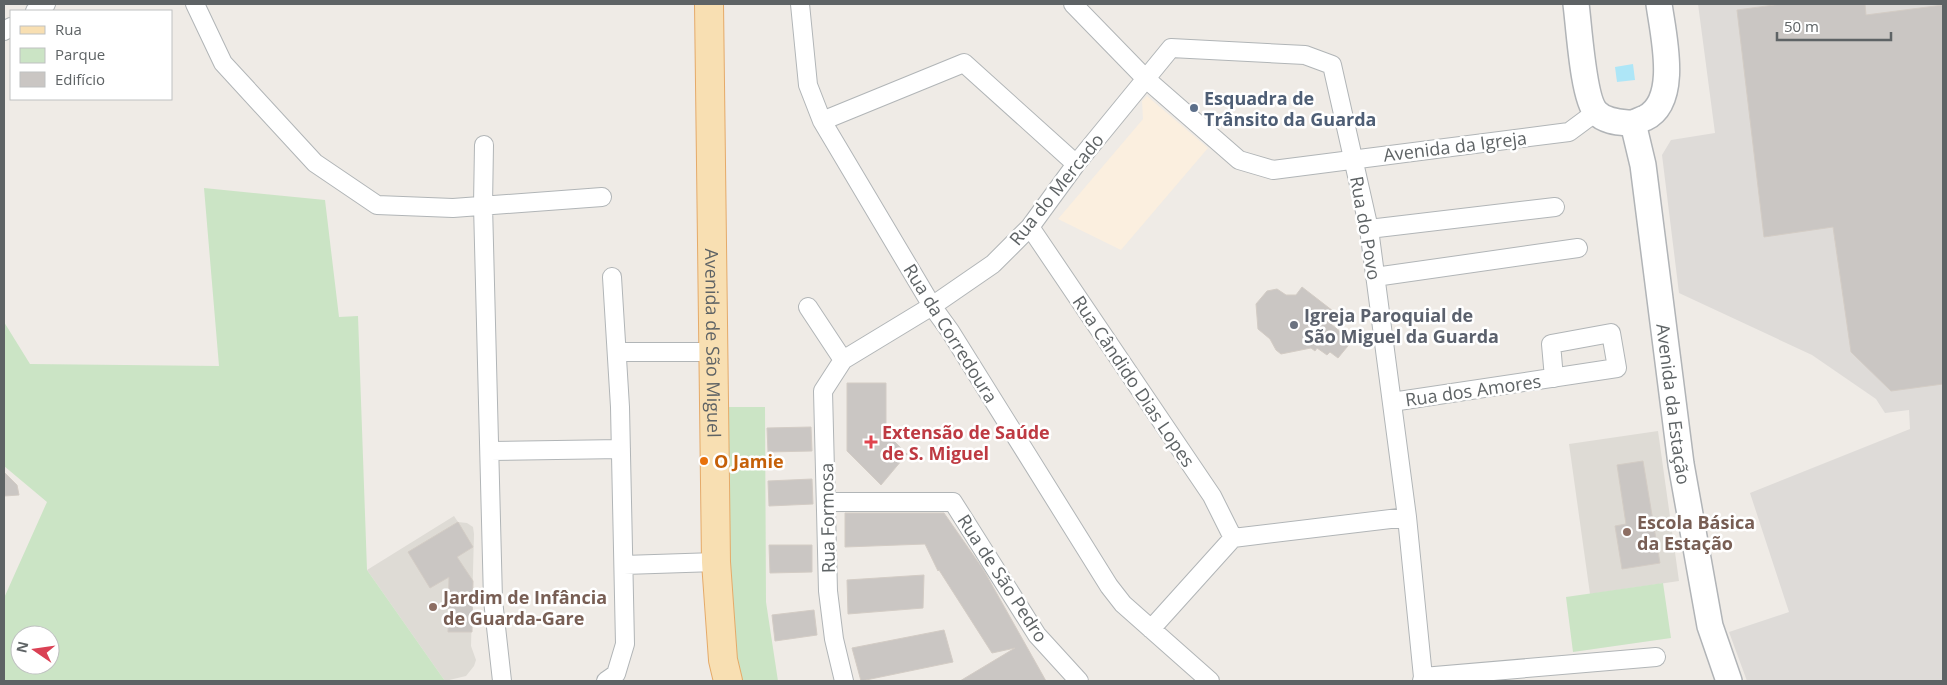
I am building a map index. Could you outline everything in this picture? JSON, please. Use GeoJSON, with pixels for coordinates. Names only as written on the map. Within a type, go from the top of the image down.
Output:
{"type":"FeatureCollection","features":[{"type":"Feature","properties":{"kind":"main road","name":"Avenida de São Miguel"},"geometry":{"type":"LineString","coordinates":[[709,4],[716,562],[723,660],[728,681]]}},
{"type":"Feature","properties":{"kind":"main road"},"geometry":{"type":"LineString","coordinates":[[1576,4],[1587,90],[1596,112],[1611,122],[1633,124],[1654,113],[1662,98],[1668,73],[1659,4]]}},
{"type":"Feature","properties":{"kind":"main road","name":"Avenida da Estação"},"geometry":{"type":"LineString","coordinates":[[1633,124],[1643,165],[1682,474],[1710,626],[1729,681]]}},
{"type":"Feature","properties":{"kind":"street"},"geometry":{"type":"LineString","coordinates":[[195,4],[223,64],[315,162],[378,205],[453,208],[602,197]]}},
{"type":"Feature","properties":{"kind":"street","name":"Rua da Corredoura"},"geometry":{"type":"LineString","coordinates":[[800,4],[808,85],[822,121],[932,306],[950,331],[1122,604],[1210,681]]}},
{"type":"Feature","properties":{"kind":"street","name":"Avenida da Igreja"},"geometry":{"type":"LineString","coordinates":[[1072,4],[1145,78],[1238,160],[1273,170],[1353,158],[1569,132],[1596,112]]}},
{"type":"Feature","properties":{"kind":"street","name":"Rua do Povo"},"geometry":{"type":"LineString","coordinates":[[1145,78],[1172,48],[1305,55],[1332,65],[1369,229],[1407,517],[1422,679]]}},
{"type":"Feature","properties":{"kind":"street"},"geometry":{"type":"LineString","coordinates":[[822,121],[964,63],[1076,164]]}},
{"type":"Feature","properties":{"kind":"street","name":"Rua do Mercado"},"geometry":{"type":"LineString","coordinates":[[932,306],[993,264],[1030,227],[1076,164],[1145,78]]}},
{"type":"Feature","properties":{"kind":"street"},"geometry":{"type":"LineString","coordinates":[[484,145],[483,205],[493,600],[502,681]]}},
{"type":"Feature","properties":{"kind":"street"},"geometry":{"type":"LineString","coordinates":[[1369,229],[1555,207]]}},
{"type":"Feature","properties":{"kind":"street","name":"Rua Cândido Dias Lopes"},"geometry":{"type":"LineString","coordinates":[[1030,227],[1212,496],[1233,538]]}},
{"type":"Feature","properties":{"kind":"street"},"geometry":{"type":"LineString","coordinates":[[1375,277],[1578,248]]}},
{"type":"Feature","properties":{"kind":"street"},"geometry":{"type":"LineString","coordinates":[[606,681],[616,674],[625,644],[621,449],[612,277]]}},
{"type":"Feature","properties":{"kind":"street","name":"Rua Formosa"},"geometry":{"type":"LineString","coordinates":[[844,681],[834,638],[828,591],[823,390],[843,360],[932,306]]}},
{"type":"Feature","properties":{"kind":"street"},"geometry":{"type":"LineString","coordinates":[[808,307],[843,360]]}},
{"type":"Feature","properties":{"kind":"street"},"geometry":{"type":"LineString","coordinates":[[617,352],[713,352]]}},
{"type":"Feature","properties":{"kind":"street","name":"Rua dos Amores"},"geometry":{"type":"LineString","coordinates":[[1392,402],[1554,378]]}},
{"type":"Feature","properties":{"kind":"street"},"geometry":{"type":"LineString","coordinates":[[490,451],[621,449]]}},
{"type":"Feature","properties":{"kind":"street","name":"Rua de São Pedro"},"geometry":{"type":"LineString","coordinates":[[826,502],[953,502],[1037,634],[1079,681]]}},
{"type":"Feature","properties":{"kind":"street"},"geometry":{"type":"LineString","coordinates":[[1151,629],[1233,538],[1407,517]]}},
{"type":"Feature","properties":{"kind":"street"},"geometry":{"type":"LineString","coordinates":[[624,565],[716,562]]}},
{"type":"Feature","properties":{"kind":"street"},"geometry":{"type":"LineString","coordinates":[[1422,679],[1656,657]]}},
{"type":"Feature","properties":{"kind":"shaded area"},"geometry":{"type":"Polygon","coordinates":[[[1698,4],[1943,4],[1943,681],[1747,681],[1729,632],[1789,612],[1750,493],[1910,429],[1909,410],[1885,413],[1876,399],[1812,355],[1679,293],[1662,155],[1671,140],[1715,133],[1698,4]]]}},
{"type":"Feature","properties":{"kind":"shaded area"},"geometry":{"type":"Polygon","coordinates":[[[1147,96],[1208,148],[1121,250],[1058,219],[1143,119],[1142,101],[1147,96]]]}},
{"type":"Feature","properties":{"kind":"shaded area","name":"Escola Básica da Estação"},"geometry":{"type":"Polygon","coordinates":[[[1658,431],[1679,581],[1590,594],[1569,444],[1658,431]]]}},
{"type":"Feature","properties":{"kind":"shaded area","name":"Jardim de Infância de Guarda-Gare"},"geometry":{"type":"Polygon","coordinates":[[[454,516],[458,522],[467,523],[473,527],[471,646],[476,660],[466,676],[445,681],[367,570],[454,516]]]}},
{"type":"Feature","properties":{"kind":"green space"},"geometry":{"type":"Polygon","coordinates":[[[204,188],[325,200],[339,317],[358,316],[367,570],[445,681],[4,681],[4,598],[47,502],[4,466],[4,322],[30,364],[219,366],[204,188]]]}},
{"type":"Feature","properties":{"kind":"green space"},"geometry":{"type":"Polygon","coordinates":[[[727,407],[765,407],[766,602],[778,681],[735,681],[728,657],[727,407]]]}},
{"type":"Feature","properties":{"kind":"green space"},"geometry":{"type":"Polygon","coordinates":[[[1663,583],[1671,638],[1573,652],[1566,597],[1663,583]]]}},
{"type":"Feature","properties":{"kind":"water"},"geometry":{"type":"Polygon","coordinates":[[[1633,64],[1635,80],[1617,82],[1615,67],[1633,64]]]}},
{"type":"Feature","properties":{"kind":"building"},"geometry":{"type":"Polygon","coordinates":[[[1781,4],[1865,4],[1866,15],[1943,5],[1943,384],[1891,391],[1851,352],[1833,227],[1764,237],[1737,10],[1781,4]]]}},
{"type":"Feature","properties":{"kind":"building","name":"Igreja Paroquial de São Miguel da Guarda"},"geometry":{"type":"Polygon","coordinates":[[[1302,287],[1333,311],[1326,320],[1352,341],[1338,358],[1330,352],[1327,355],[1317,348],[1315,351],[1311,348],[1281,354],[1276,350],[1270,339],[1258,329],[1256,304],[1267,291],[1277,289],[1286,295],[1296,295],[1302,287]]]}},
{"type":"Feature","properties":{"kind":"building","name":"Extensão de Saúde de S. Miguel"},"geometry":{"type":"Polygon","coordinates":[[[847,383],[886,383],[886,433],[907,454],[881,485],[847,451],[847,383]]]}},
{"type":"Feature","properties":{"kind":"building"},"geometry":{"type":"Polygon","coordinates":[[[811,427],[812,451],[768,452],[767,428],[811,427]]]}},
{"type":"Feature","properties":{"kind":"building"},"geometry":{"type":"Polygon","coordinates":[[[1643,461],[1660,563],[1622,569],[1615,526],[1626,524],[1617,465],[1643,461]]]}},
{"type":"Feature","properties":{"kind":"building"},"geometry":{"type":"Polygon","coordinates":[[[4,472],[17,485],[19,495],[4,496],[4,472]]]}},
{"type":"Feature","properties":{"kind":"building"},"geometry":{"type":"Polygon","coordinates":[[[812,479],[813,504],[769,506],[768,481],[812,479]]]}},
{"type":"Feature","properties":{"kind":"building"},"geometry":{"type":"Polygon","coordinates":[[[845,513],[944,513],[983,569],[1046,681],[960,681],[1015,648],[992,653],[938,571],[925,544],[845,547],[845,513]]]}},
{"type":"Feature","properties":{"kind":"building"},"geometry":{"type":"Polygon","coordinates":[[[458,522],[473,547],[457,557],[473,581],[472,632],[448,632],[449,577],[430,588],[408,552],[458,522]]]}},
{"type":"Feature","properties":{"kind":"building"},"geometry":{"type":"Polygon","coordinates":[[[769,545],[812,545],[812,572],[770,573],[769,545]]]}},
{"type":"Feature","properties":{"kind":"building"},"geometry":{"type":"Polygon","coordinates":[[[924,575],[923,608],[848,614],[847,580],[924,575]]]}},
{"type":"Feature","properties":{"kind":"building"},"geometry":{"type":"Polygon","coordinates":[[[814,610],[817,635],[775,641],[772,615],[814,610]]]}},
{"type":"Feature","properties":{"kind":"building"},"geometry":{"type":"Polygon","coordinates":[[[944,630],[953,662],[861,681],[852,648],[944,630]]]}},
{"type":"Feature","properties":{"kind":"place","name":"Esquadra de Trânsito da Guarda"},"geometry":{"type":"Point","coordinates":[1194,108]}},
{"type":"Feature","properties":{"kind":"place","name":"Igreja Paroquial de São Miguel da Guarda"},"geometry":{"type":"Point","coordinates":[1294,325]}},
{"type":"Feature","properties":{"kind":"place","name":"Extensão de Saúde de S. Miguel"},"geometry":{"type":"Point","coordinates":[871,442]}},
{"type":"Feature","properties":{"kind":"place","name":"O Jamie"},"geometry":{"type":"Point","coordinates":[704,461]}},
{"type":"Feature","properties":{"kind":"place","name":"Escola Básica da Estação"},"geometry":{"type":"Point","coordinates":[1627,532]}},
{"type":"Feature","properties":{"kind":"place","name":"Jardim de Infância de Guarda-Gare"},"geometry":{"type":"Point","coordinates":[433,607]}}]}
